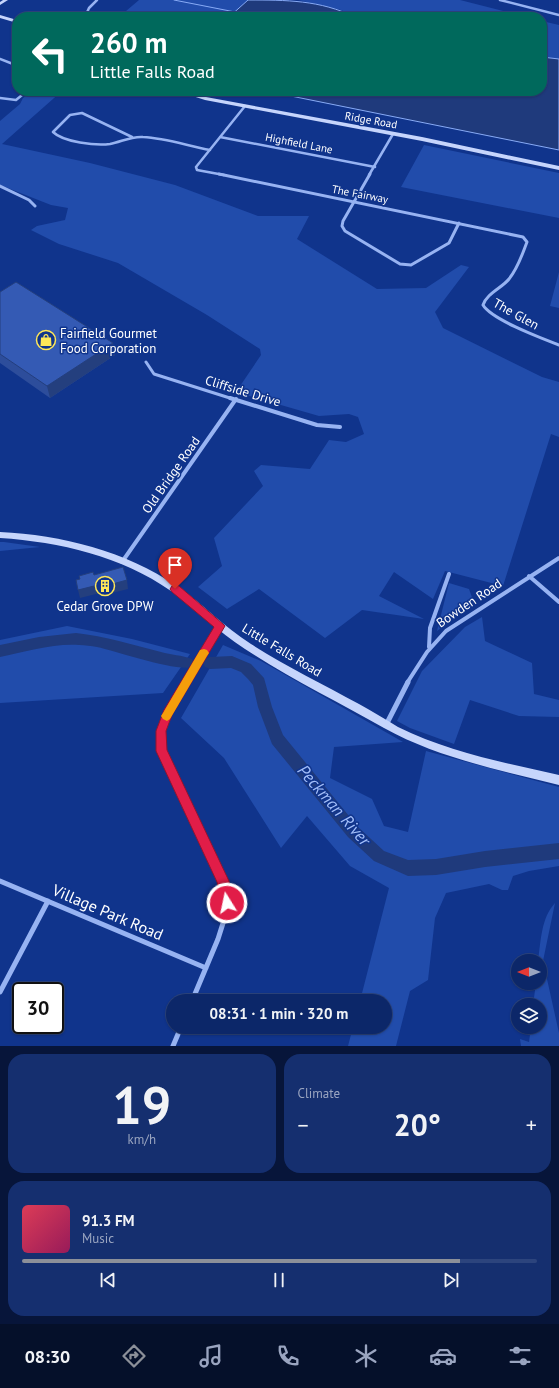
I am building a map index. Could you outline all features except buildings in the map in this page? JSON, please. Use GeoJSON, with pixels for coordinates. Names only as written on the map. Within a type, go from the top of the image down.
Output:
{"type":"FeatureCollection","features":[{"type":"Feature","properties":{"kind":"main road"},"geometry":{"type":"LineString","coordinates":[[0,4],[6,0]]}},
{"type":"Feature","properties":{"kind":"main road"},"geometry":{"type":"LineString","coordinates":[[0,16],[12,20]]}},
{"type":"Feature","properties":{"kind":"main road","name":"Ridge Road"},"geometry":{"type":"LineString","coordinates":[[198,96],[559,168]]}},
{"type":"Feature","properties":{"kind":"main road","name":"Little Falls Road"},"geometry":{"type":"LineString","coordinates":[[0,535],[33,537],[62,542],[122,562],[158,578],[175,589],[220,626],[266,658],[414,739],[442,749],[559,780]]}},
{"type":"Feature","properties":{"kind":"street"},"geometry":{"type":"LineString","coordinates":[[87,12],[97,0]]}},
{"type":"Feature","properties":{"kind":"street"},"geometry":{"type":"LineString","coordinates":[[500,0],[559,15]]}},
{"type":"Feature","properties":{"kind":"street"},"geometry":{"type":"LineString","coordinates":[[0,59],[12,64]]}},
{"type":"Feature","properties":{"kind":"street"},"geometry":{"type":"LineString","coordinates":[[0,98],[16,100],[21,96]]}},
{"type":"Feature","properties":{"kind":"street"},"geometry":{"type":"LineString","coordinates":[[132,137],[80,112],[69,116],[53,132],[58,137],[98,144],[112,143],[132,137],[144,137],[210,150],[245,106]]}},
{"type":"Feature","properties":{"kind":"street"},"geometry":{"type":"LineString","coordinates":[[393,134],[343,222],[342,226],[345,231],[405,266],[411,265],[446,245],[452,240],[459,223]]}},
{"type":"Feature","properties":{"kind":"street","name":"Highfield Lane"},"geometry":{"type":"LineString","coordinates":[[220,137],[375,167]]}},
{"type":"Feature","properties":{"kind":"street","name":"The Fairway"},"geometry":{"type":"LineString","coordinates":[[210,150],[196,168],[199,171],[518,235]]}},
{"type":"Feature","properties":{"kind":"street"},"geometry":{"type":"LineString","coordinates":[[0,186],[29,200],[35,206]]}},
{"type":"Feature","properties":{"kind":"street","name":"The Glen"},"geometry":{"type":"LineString","coordinates":[[518,235],[527,241],[516,268],[506,283],[486,299],[483,303],[484,308],[491,314],[537,337],[559,345]]}},
{"type":"Feature","properties":{"kind":"street","name":"Cliffside Drive"},"geometry":{"type":"LineString","coordinates":[[146,362],[154,374],[317,425],[340,427]]}},
{"type":"Feature","properties":{"kind":"street","name":"Old Bridge Road"},"geometry":{"type":"LineString","coordinates":[[122,562],[236,400]]}},
{"type":"Feature","properties":{"kind":"street","name":"Bowden Road"},"geometry":{"type":"LineString","coordinates":[[386,725],[416,666],[429,647],[446,631],[559,558]]}},
{"type":"Feature","properties":{"kind":"street"},"geometry":{"type":"LineString","coordinates":[[429,647],[430,628],[449,574]]}},
{"type":"Feature","properties":{"kind":"street"},"geometry":{"type":"LineString","coordinates":[[529,576],[559,602]]}},
{"type":"Feature","properties":{"kind":"street"},"geometry":{"type":"LineString","coordinates":[[195,994],[225,921],[227,903],[225,888],[163,757],[160,745],[163,724],[220,626]]}},
{"type":"Feature","properties":{"kind":"street","name":"Village Park Road"},"geometry":{"type":"LineString","coordinates":[[0,881],[206,968]]}},
{"type":"Feature","properties":{"kind":"street"},"geometry":{"type":"LineString","coordinates":[[0,992],[48,901]]}},
{"type":"Feature","properties":{"kind":"street"},"geometry":{"type":"LineString","coordinates":[[173,1046],[178,1034]]}},
{"type":"Feature","properties":{"kind":"shaded area"},"geometry":{"type":"Polygon","coordinates":[[[139,0],[248,0],[235,12],[125,12],[139,0]]]}},
{"type":"Feature","properties":{"kind":"shaded area"},"geometry":{"type":"Polygon","coordinates":[[[248,0],[276,0],[316,4],[344,12],[235,12],[248,0]]]}},
{"type":"Feature","properties":{"kind":"shaded area"},"geometry":{"type":"Polygon","coordinates":[[[298,0],[460,0],[507,12],[345,12],[298,0]]]}},
{"type":"Feature","properties":{"kind":"shaded area"},"geometry":{"type":"Polygon","coordinates":[[[547,22],[559,25],[559,59],[547,58],[547,22]]]}},
{"type":"Feature","properties":{"kind":"shaded area"},"geometry":{"type":"Polygon","coordinates":[[[547,58],[559,59],[559,150],[291,96],[547,96],[547,58]]]}},
{"type":"Feature","properties":{"kind":"shaded area"},"geometry":{"type":"Polygon","coordinates":[[[26,96],[56,96],[2,144],[90,163],[175,185],[258,216],[309,216],[297,239],[377,289],[426,288],[461,265],[469,267],[435,312],[443,328],[542,377],[559,382],[559,437],[551,434],[503,586],[445,571],[433,599],[394,572],[379,596],[424,619],[362,610],[325,638],[259,589],[227,609],[198,587],[222,566],[214,538],[263,486],[254,471],[261,465],[310,469],[329,440],[346,442],[364,434],[358,417],[349,414],[319,416],[236,392],[261,355],[260,349],[207,315],[118,263],[59,244],[31,230],[37,226],[65,220],[68,208],[51,205],[0,185],[0,121],[20,104],[26,96]]]}},
{"type":"Feature","properties":{"kind":"shaded area"},"geometry":{"type":"Polygon","coordinates":[[[424,145],[559,173],[559,218],[401,187],[424,145]]]}},
{"type":"Feature","properties":{"kind":"shaded area"},"geometry":{"type":"Polygon","coordinates":[[[559,272],[559,308],[550,306],[559,272]]]}},
{"type":"Feature","properties":{"kind":"shaded area"},"geometry":{"type":"Polygon","coordinates":[[[0,542],[4,542],[40,547],[0,551],[0,542]]]}},
{"type":"Feature","properties":{"kind":"shaded area"},"geometry":{"type":"Polygon","coordinates":[[[449,583],[469,589],[474,603],[437,631],[449,583]]]}},
{"type":"Feature","properties":{"kind":"shaded area"},"geometry":{"type":"Polygon","coordinates":[[[482,617],[485,641],[532,663],[534,694],[559,700],[559,717],[519,716],[470,700],[454,744],[410,728],[397,721],[422,671],[465,627],[482,617]]]}},
{"type":"Feature","properties":{"kind":"shaded area"},"geometry":{"type":"Polygon","coordinates":[[[67,626],[132,639],[190,654],[163,693],[0,703],[0,640],[67,626]]]}},
{"type":"Feature","properties":{"kind":"shaded area"},"geometry":{"type":"Polygon","coordinates":[[[223,645],[261,661],[403,742],[334,747],[330,778],[372,799],[384,826],[408,832],[426,751],[559,787],[559,866],[529,871],[513,876],[508,890],[502,890],[489,884],[446,893],[435,918],[428,980],[410,991],[396,1046],[348,1046],[351,1034],[392,1034],[392,994],[362,994],[389,888],[350,866],[307,816],[281,848],[224,758],[181,718],[223,645]]]}},
{"type":"Feature","properties":{"kind":"shaded area"},"geometry":{"type":"Polygon","coordinates":[[[555,903],[544,954],[539,954],[544,923],[550,909],[555,903]]]}},
{"type":"Feature","properties":{"kind":"shaded area"},"geometry":{"type":"Polygon","coordinates":[[[547,979],[559,1033],[559,1046],[521,1046],[520,1039],[529,1042],[530,1034],[547,1034],[547,998],[534,998],[535,990],[547,990],[547,979]]]}},
{"type":"Feature","properties":{"kind":"waterway"},"geometry":{"type":"LineString","coordinates":[[174,0],[235,12]]}},
{"type":"Feature","properties":{"kind":"waterway","name":"Peckman River"},"geometry":{"type":"LineString","coordinates":[[0,651],[39,643],[76,639],[96,641],[173,661],[187,663]]}},
{"type":"Feature","properties":{"kind":"waterway","name":"Peckman River"},"geometry":{"type":"LineString","coordinates":[[210,663],[232,662],[246,668],[253,675],[259,682],[265,707],[277,739],[353,832],[379,856],[408,868],[436,867],[485,859],[559,851]]}},
{"type":"Feature","properties":{"kind":"slow traffic"},"geometry":{"type":"LineString","coordinates":[[167,716],[204,653]]}},
{"type":"Feature","properties":{"kind":"place","name":"Fairfield Gourmet Food Corporation"},"geometry":{"type":"Point","coordinates":[46,340]}},
{"type":"Feature","properties":{"kind":"place","name":"Cedar Grove DPW"},"geometry":{"type":"Point","coordinates":[105,586]}},
{"type":"Feature","properties":{"kind":"route"},"geometry":{"type":"LineString","coordinates":[[175,589],[220,626],[168,713],[161,731],[160,745],[163,757],[223,881],[227,895],[227,903]]}}]}
